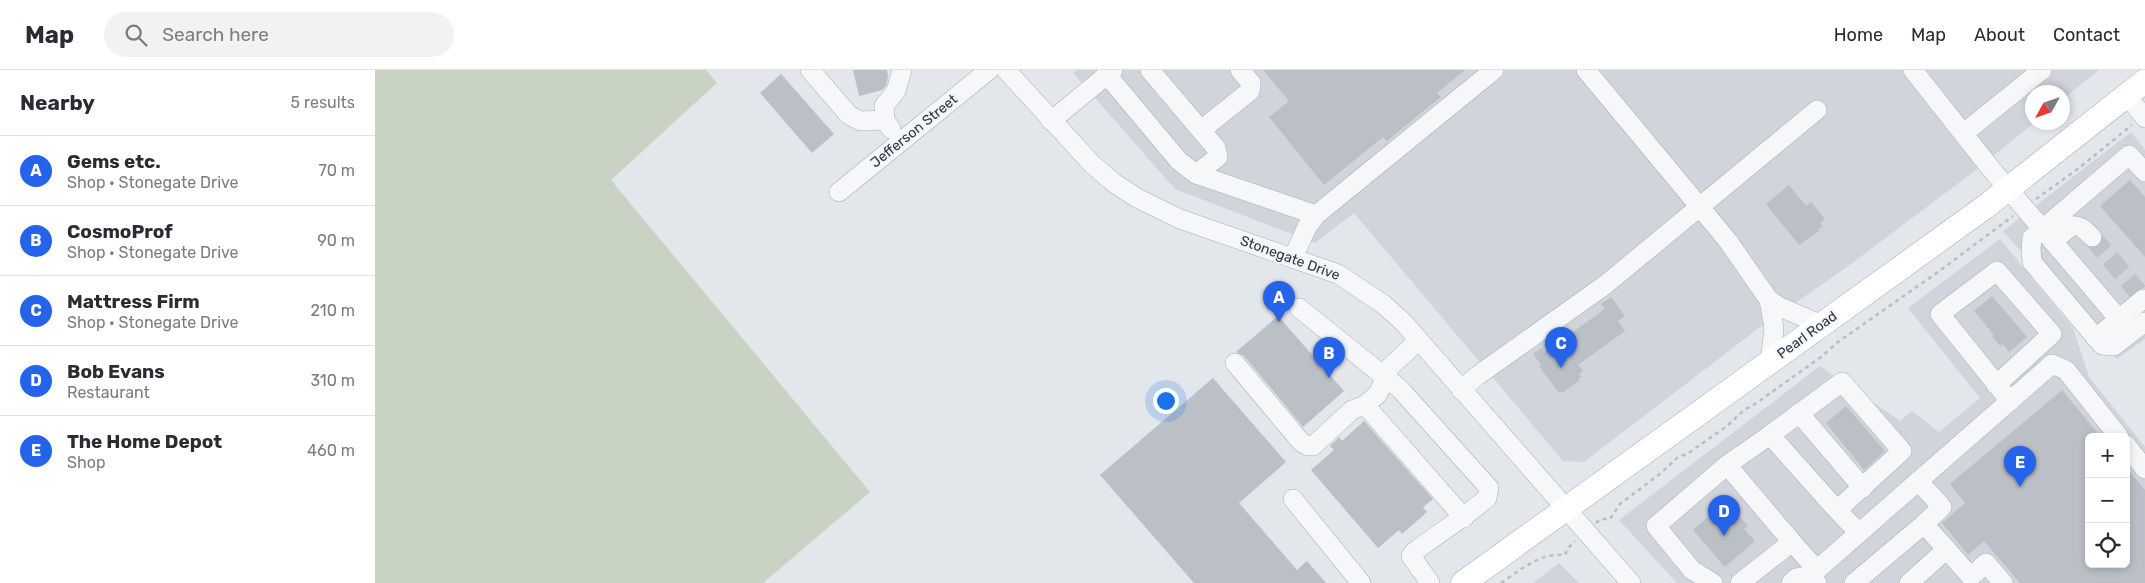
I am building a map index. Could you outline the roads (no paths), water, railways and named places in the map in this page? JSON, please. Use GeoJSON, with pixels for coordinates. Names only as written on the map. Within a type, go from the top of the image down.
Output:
{"type":"FeatureCollection","features":[{"type":"Feature","properties":{"kind":"main road","name":"Pearl Road"},"geometry":{"type":"LineString","coordinates":[[1463,583],[2009,189],[2145,81]]}},
{"type":"Feature","properties":{"kind":"street"},"geometry":{"type":"LineString","coordinates":[[810,70],[849,115],[859,121],[885,120]]}},
{"type":"Feature","properties":{"kind":"street"},"geometry":{"type":"LineString","coordinates":[[900,142],[885,120],[884,106],[896,92],[902,70]]}},
{"type":"Feature","properties":{"kind":"street","name":"Jefferson Street"},"geometry":{"type":"LineString","coordinates":[[839,192],[989,70]]}},
{"type":"Feature","properties":{"kind":"street","name":"Stonegate Drive"},"geometry":{"type":"LineString","coordinates":[[1006,70],[1092,164],[1113,183],[1137,198],[1180,219],[1338,274],[1362,288],[1383,304],[1419,340],[1631,583]]}},
{"type":"Feature","properties":{"kind":"street"},"geometry":{"type":"LineString","coordinates":[[1150,70],[1216,148],[1218,157],[1196,174]]}},
{"type":"Feature","properties":{"kind":"street"},"geometry":{"type":"LineString","coordinates":[[1201,130],[1250,91],[1251,83],[1240,70]]}},
{"type":"Feature","properties":{"kind":"street"},"geometry":{"type":"LineString","coordinates":[[1293,258],[1304,232],[1316,215],[1494,70]]}},
{"type":"Feature","properties":{"kind":"street"},"geometry":{"type":"LineString","coordinates":[[1586,70],[1728,241],[1769,300],[1780,307],[1822,325]]}},
{"type":"Feature","properties":{"kind":"street"},"geometry":{"type":"LineString","coordinates":[[1913,70],[2024,208],[2119,319]]}},
{"type":"Feature","properties":{"kind":"street"},"geometry":{"type":"LineString","coordinates":[[1964,133],[2042,70]]}},
{"type":"Feature","properties":{"kind":"street"},"geometry":{"type":"LineString","coordinates":[[1051,121],[1110,72],[1179,161],[1196,174],[1316,215]]}},
{"type":"Feature","properties":{"kind":"street"},"geometry":{"type":"LineString","coordinates":[[2127,96],[2144,117]]}},
{"type":"Feature","properties":{"kind":"street"},"geometry":{"type":"LineString","coordinates":[[1461,390],[1477,376],[1605,285],[1817,110]]}},
{"type":"Feature","properties":{"kind":"street"},"geometry":{"type":"LineString","coordinates":[[2047,235],[2129,156],[2145,172]]}},
{"type":"Feature","properties":{"kind":"street"},"geometry":{"type":"LineString","coordinates":[[2092,237],[2082,226],[2077,225],[2032,238],[2032,262],[2102,345],[2114,346],[2145,322]]}},
{"type":"Feature","properties":{"kind":"street"},"geometry":{"type":"LineString","coordinates":[[1996,384],[2052,334],[1997,271],[1939,314],[1996,384],[2010,401]]}},
{"type":"Feature","properties":{"kind":"street"},"geometry":{"type":"LineString","coordinates":[[2096,338],[2142,297]]}},
{"type":"Feature","properties":{"kind":"street"},"geometry":{"type":"LineString","coordinates":[[1769,300],[1774,328],[1770,362]]}},
{"type":"Feature","properties":{"kind":"street"},"geometry":{"type":"LineString","coordinates":[[1299,308],[1400,389],[1489,488],[1487,498],[1464,518],[1447,527],[1411,556],[1430,583]]}},
{"type":"Feature","properties":{"kind":"street"},"geometry":{"type":"LineString","coordinates":[[1235,363],[1301,442],[1308,446],[1313,446],[1352,410],[1365,405],[1378,394],[1390,367],[1419,340]]}},
{"type":"Feature","properties":{"kind":"street"},"geometry":{"type":"LineString","coordinates":[[1791,583],[1796,578],[1813,578],[1859,533],[2052,364],[2066,370],[2116,433]]}},
{"type":"Feature","properties":{"kind":"street"},"geometry":{"type":"LineString","coordinates":[[1713,583],[1692,570],[1656,526],[1727,465],[1842,382],[1902,451],[1837,510]]}},
{"type":"Feature","properties":{"kind":"street"},"geometry":{"type":"LineString","coordinates":[[1365,405],[1464,518]]}},
{"type":"Feature","properties":{"kind":"street"},"geometry":{"type":"LineString","coordinates":[[1799,413],[1863,488]]}},
{"type":"Feature","properties":{"kind":"street"},"geometry":{"type":"LineString","coordinates":[[1770,434],[1859,533]]}},
{"type":"Feature","properties":{"kind":"street"},"geometry":{"type":"LineString","coordinates":[[2130,450],[2145,469]]}},
{"type":"Feature","properties":{"kind":"street"},"geometry":{"type":"LineString","coordinates":[[1727,465],[1792,542],[1813,578]]}},
{"type":"Feature","properties":{"kind":"street"},"geometry":{"type":"LineString","coordinates":[[1854,583],[1942,507],[1918,482]]}},
{"type":"Feature","properties":{"kind":"street"},"geometry":{"type":"LineString","coordinates":[[1293,499],[1361,583]]}},
{"type":"Feature","properties":{"kind":"street"},"geometry":{"type":"LineString","coordinates":[[1924,524],[1947,550],[1967,580],[1986,563],[2003,583]]}},
{"type":"Feature","properties":{"kind":"street"},"geometry":{"type":"LineString","coordinates":[[1740,583],[1792,542]]}},
{"type":"Feature","properties":{"kind":"street"},"geometry":{"type":"LineString","coordinates":[[1909,583],[1947,550]]}},
{"type":"Feature","properties":{"kind":"tunnel"},"geometry":{"type":"LineString","coordinates":[[2092,237],[2138,292]]}},
{"type":"Feature","properties":{"kind":"place","name":"Gems etc."},"geometry":{"type":"Point","coordinates":[1279,322]}},
{"type":"Feature","properties":{"kind":"place","name":"Mattress Firm"},"geometry":{"type":"Point","coordinates":[1561,368]}},
{"type":"Feature","properties":{"kind":"place","name":"CosmoProf"},"geometry":{"type":"Point","coordinates":[1329,378]}},
{"type":"Feature","properties":{"kind":"place","name":"The Home Depot"},"geometry":{"type":"Point","coordinates":[2020,487]}},
{"type":"Feature","properties":{"kind":"place","name":"Bob Evans"},"geometry":{"type":"Point","coordinates":[1724,536]}}]}
